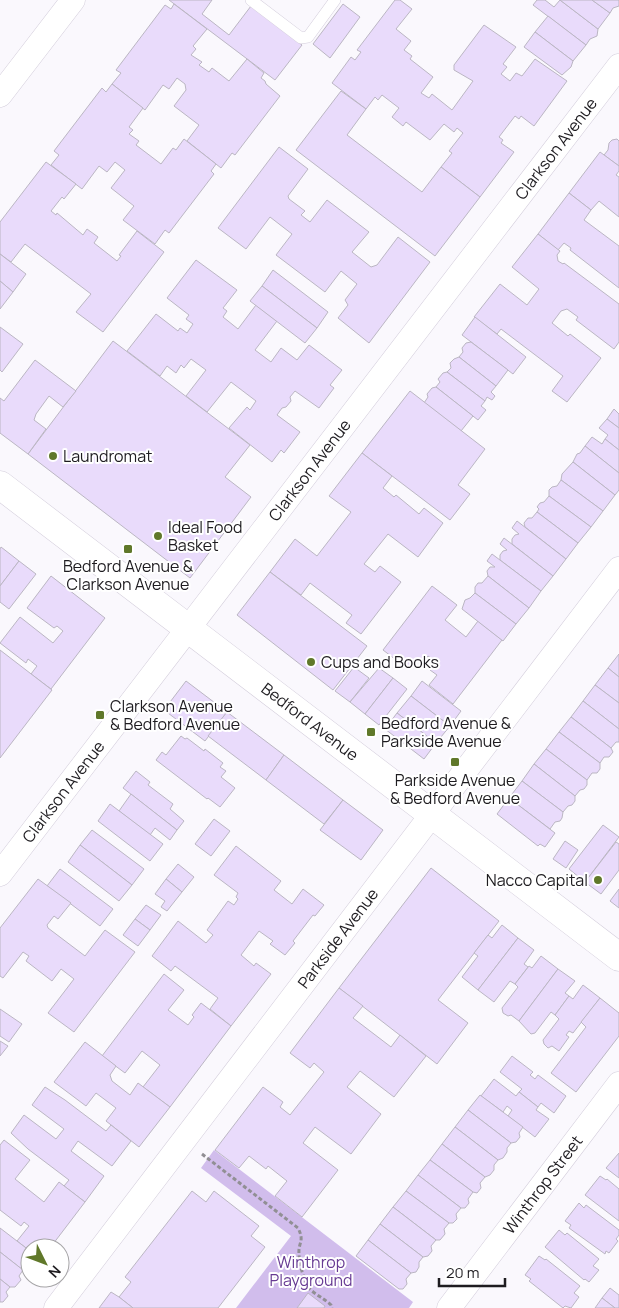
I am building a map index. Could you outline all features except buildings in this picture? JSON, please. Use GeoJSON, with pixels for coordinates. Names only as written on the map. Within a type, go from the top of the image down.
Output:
{"type":"FeatureCollection","features":[{"type":"Feature","properties":{"kind":"street"},"geometry":{"type":"LineString","coordinates":[[0,95],[73,0]]}},
{"type":"Feature","properties":{"kind":"street","name":"Clarkson Avenue"},"geometry":{"type":"LineString","coordinates":[[0,874],[619,66]]}},
{"type":"Feature","properties":{"kind":"street","name":"Bedford Avenue"},"geometry":{"type":"LineString","coordinates":[[0,485],[619,958]]}},
{"type":"Feature","properties":{"kind":"street","name":"Parkside Avenue"},"geometry":{"type":"LineString","coordinates":[[56,1308],[619,569]]}},
{"type":"Feature","properties":{"kind":"street","name":"Winthrop Street"},"geometry":{"type":"LineString","coordinates":[[449,1308],[619,1084]]}},
{"type":"Feature","properties":{"kind":"lane"},"geometry":{"type":"LineString","coordinates":[[250,0],[301,38],[308,37],[335,0]]}},
{"type":"Feature","properties":{"kind":"path"},"geometry":{"type":"LineString","coordinates":[[202,1154],[298,1228],[302,1235],[302,1243],[298,1252],[300,1265],[309,1288],[331,1304],[332,1308]]}},
{"type":"Feature","properties":{"kind":"green space","name":"Winthrop Playground"},"geometry":{"type":"Polygon","coordinates":[[[214,1150],[413,1302],[409,1308],[236,1308],[291,1236],[201,1168],[214,1150]]]}},
{"type":"Feature","properties":{"kind":"place","name":"Laundromat"},"geometry":{"type":"Point","coordinates":[53,456]}},
{"type":"Feature","properties":{"kind":"place","name":"Ideal Food Basket"},"geometry":{"type":"Point","coordinates":[158,536]}},
{"type":"Feature","properties":{"kind":"place","name":"Bedford Avenue & Clarkson Avenue"},"geometry":{"type":"Point","coordinates":[128,549]}},
{"type":"Feature","properties":{"kind":"place","name":"Cups and Books"},"geometry":{"type":"Point","coordinates":[311,662]}},
{"type":"Feature","properties":{"kind":"place","name":"Clarkson Avenue & Bedford Avenue"},"geometry":{"type":"Point","coordinates":[100,715]}},
{"type":"Feature","properties":{"kind":"place","name":"Bedford Avenue & Parkside Avenue"},"geometry":{"type":"Point","coordinates":[371,732]}},
{"type":"Feature","properties":{"kind":"place","name":"Parkside Avenue & Bedford Avenue"},"geometry":{"type":"Point","coordinates":[455,762]}},
{"type":"Feature","properties":{"kind":"place","name":"Nacco Capital"},"geometry":{"type":"Point","coordinates":[598,880]}}]}
